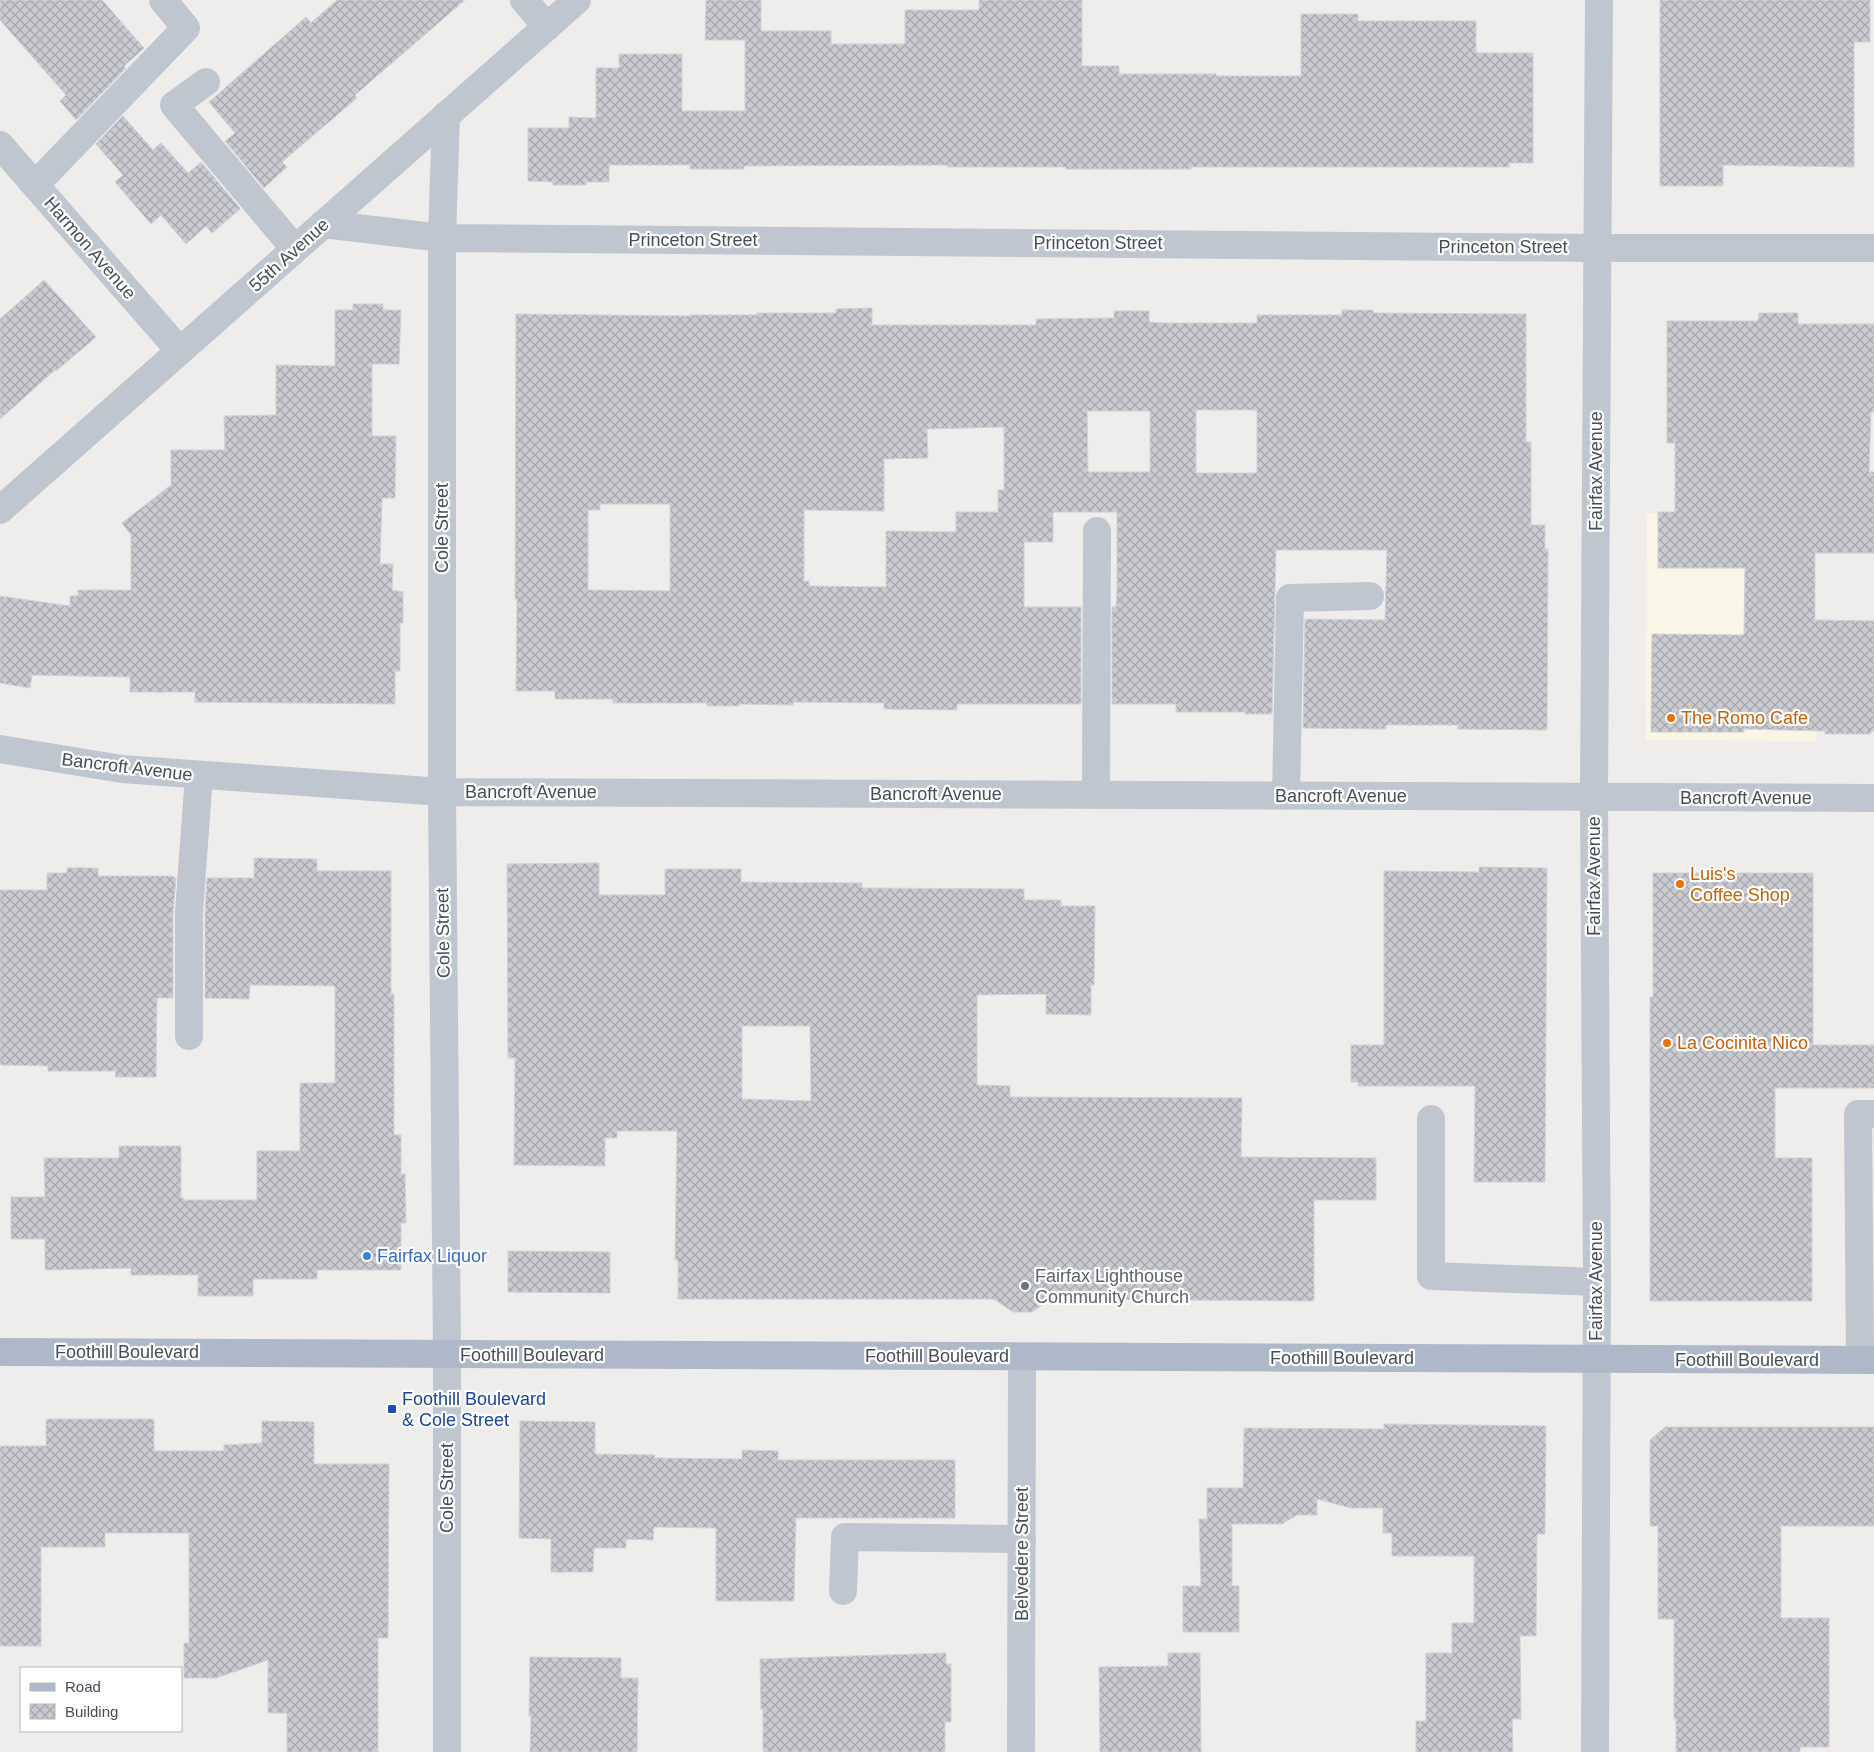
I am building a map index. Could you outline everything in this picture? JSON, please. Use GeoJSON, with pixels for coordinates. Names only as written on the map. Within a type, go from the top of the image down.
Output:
{"type":"FeatureCollection","features":[{"type":"Feature","properties":{"kind":"main road","name":"Foothill Boulevard"},"geometry":{"type":"LineString","coordinates":[[0,1352],[1867,1360]]}},
{"type":"Feature","properties":{"kind":"street"},"geometry":{"type":"LineString","coordinates":[[35,185],[186,28],[163,0]]}},
{"type":"Feature","properties":{"kind":"street"},"geometry":{"type":"LineString","coordinates":[[524,0],[547,27]]}},
{"type":"Feature","properties":{"kind":"street","name":"55th Avenue"},"geometry":{"type":"LineString","coordinates":[[0,510],[577,0]]}},
{"type":"Feature","properties":{"kind":"street","name":"Fairfax Avenue"},"geometry":{"type":"LineString","coordinates":[[1595,1752],[1597,1282],[1594,797],[1599,0]]}},
{"type":"Feature","properties":{"kind":"street"},"geometry":{"type":"LineString","coordinates":[[206,82],[174,106],[296,249]]}},
{"type":"Feature","properties":{"kind":"street","name":"Cole Street"},"geometry":{"type":"LineString","coordinates":[[446,115],[442,238],[442,792],[448,1752]]}},
{"type":"Feature","properties":{"kind":"street","name":"Harmon Avenue"},"geometry":{"type":"LineString","coordinates":[[0,145],[180,351]]}},
{"type":"Feature","properties":{"kind":"street","name":"Princeton Street"},"geometry":{"type":"LineString","coordinates":[[323,224],[442,238],[1597,248],[1874,248]]}},
{"type":"Feature","properties":{"kind":"street"},"geometry":{"type":"LineString","coordinates":[[1096,794],[1097,531]]}},
{"type":"Feature","properties":{"kind":"street"},"geometry":{"type":"LineString","coordinates":[[1286,796],[1290,598],[1370,596]]}},
{"type":"Feature","properties":{"kind":"street","name":"Bancroft Avenue"},"geometry":{"type":"LineString","coordinates":[[0,750],[122,769],[442,792],[1874,798]]}},
{"type":"Feature","properties":{"kind":"street"},"geometry":{"type":"LineString","coordinates":[[189,1036],[189,912],[199,776]]}},
{"type":"Feature","properties":{"kind":"street"},"geometry":{"type":"LineString","coordinates":[[1867,1360],[1858,1114],[1874,1114]]}},
{"type":"Feature","properties":{"kind":"street"},"geometry":{"type":"LineString","coordinates":[[1431,1119],[1430,1276],[1597,1282]]}},
{"type":"Feature","properties":{"kind":"street","name":"Belvedere Street"},"geometry":{"type":"LineString","coordinates":[[1021,1752],[1022,1357]]}},
{"type":"Feature","properties":{"kind":"street"},"geometry":{"type":"LineString","coordinates":[[843,1591],[845,1537],[1022,1539]]}},
{"type":"Feature","properties":{"kind":"shaded area"},"geometry":{"type":"Polygon","coordinates":[[[1647,513],[1816,514],[1816,741],[1646,740],[1647,513]]]}},
{"type":"Feature","properties":{"kind":"building"},"geometry":{"type":"Polygon","coordinates":[[[0,0],[102,0],[144,48],[124,66],[126,68],[76,120],[60,101],[66,95],[0,20],[0,0]]]}},
{"type":"Feature","properties":{"kind":"building"},"geometry":{"type":"Polygon","coordinates":[[[337,0],[465,0],[355,95],[357,98],[282,162],[287,167],[264,188],[225,141],[235,133],[209,102],[306,17],[311,23],[337,0]]]}},
{"type":"Feature","properties":{"kind":"building"},"geometry":{"type":"Polygon","coordinates":[[[706,0],[761,0],[761,31],[831,31],[831,44],[905,44],[905,10],[979,10],[979,0],[1082,0],[1082,66],[1119,66],[1119,74],[1301,76],[1301,14],[1358,14],[1358,21],[1476,21],[1476,53],[1533,53],[1533,163],[1509,163],[1509,167],[1191,167],[1191,169],[1066,169],[1066,167],[947,167],[947,165],[744,166],[744,169],[690,169],[690,165],[609,165],[609,182],[586,182],[586,185],[553,185],[553,182],[528,181],[528,128],[569,128],[569,117],[596,118],[596,68],[619,68],[619,54],[682,54],[682,111],[745,111],[745,40],[705,40],[706,0]]]}},
{"type":"Feature","properties":{"kind":"building"},"geometry":{"type":"Polygon","coordinates":[[[1660,0],[1870,0],[1870,42],[1854,42],[1854,167],[1723,165],[1723,186],[1660,186],[1660,0]]]}},
{"type":"Feature","properties":{"kind":"building"},"geometry":{"type":"Polygon","coordinates":[[[123,116],[153,150],[161,143],[188,173],[201,162],[240,208],[239,210],[212,233],[206,226],[186,244],[161,215],[151,224],[115,182],[123,175],[96,144],[123,116]]]}},
{"type":"Feature","properties":{"kind":"building"},"geometry":{"type":"Polygon","coordinates":[[[44,280],[96,337],[55,370],[0,419],[0,319],[44,280]]]}},
{"type":"Feature","properties":{"kind":"building"},"geometry":{"type":"Polygon","coordinates":[[[353,304],[383,304],[383,310],[401,310],[399,364],[372,364],[372,436],[396,436],[395,498],[382,498],[380,564],[393,564],[392,590],[403,592],[403,623],[400,623],[400,671],[395,671],[395,704],[195,702],[195,692],[130,692],[130,677],[32,675],[30,688],[0,683],[0,596],[70,606],[70,596],[78,596],[78,590],[131,590],[131,535],[122,523],[171,485],[171,450],[225,450],[224,416],[276,415],[276,365],[335,366],[335,310],[353,310],[353,304]]]}},
{"type":"Feature","properties":{"kind":"building"},"geometry":{"type":"Polygon","coordinates":[[[872,308],[872,325],[1036,325],[1036,319],[1114,318],[1114,311],[1149,311],[1149,322],[1162,323],[1257,323],[1257,315],[1342,315],[1342,310],[1373,310],[1373,313],[1526,314],[1526,442],[1531,442],[1531,525],[1545,525],[1545,549],[1548,549],[1547,730],[1458,729],[1458,725],[1386,725],[1386,729],[1303,728],[1305,619],[1385,620],[1387,550],[1276,550],[1272,714],[1176,712],[1176,704],[1112,704],[1112,607],[1116,607],[1117,589],[1117,512],[1053,512],[1053,542],[1024,542],[1024,607],[1081,607],[1081,704],[957,704],[957,710],[884,709],[884,703],[793,702],[793,705],[739,704],[739,706],[707,706],[707,703],[613,703],[613,699],[555,699],[555,691],[516,691],[516,314],[757,315],[757,313],[836,313],[836,309],[872,308]],[[1196,410],[1196,473],[1257,473],[1257,410],[1196,410]],[[1087,411],[1088,472],[1150,472],[1150,411],[1087,411]],[[1004,427],[927,429],[928,458],[884,459],[884,511],[804,510],[804,581],[809,581],[809,586],[886,587],[886,531],[956,532],[956,512],[998,512],[998,490],[1004,490],[1004,427]],[[600,504],[600,510],[588,510],[588,590],[670,591],[670,504],[600,504]]]}},
{"type":"Feature","properties":{"kind":"building"},"geometry":{"type":"Polygon","coordinates":[[[1759,313],[1798,313],[1798,324],[1874,324],[1874,412],[1871,412],[1869,472],[1874,472],[1874,553],[1815,553],[1815,620],[1874,621],[1874,731],[1871,731],[1871,734],[1825,734],[1825,731],[1744,729],[1744,732],[1651,732],[1652,634],[1744,635],[1745,568],[1658,568],[1658,512],[1675,512],[1675,443],[1667,443],[1667,321],[1758,321],[1759,313]]]}},
{"type":"Feature","properties":{"kind":"building"},"geometry":{"type":"Polygon","coordinates":[[[254,858],[317,859],[317,871],[391,871],[391,994],[394,994],[394,1135],[401,1135],[401,1174],[405,1174],[406,1223],[401,1223],[401,1270],[317,1270],[317,1279],[253,1279],[253,1296],[198,1296],[198,1275],[131,1275],[131,1268],[45,1270],[45,1239],[11,1239],[11,1197],[45,1197],[44,1158],[119,1158],[119,1146],[181,1146],[181,1198],[184,1198],[184,1200],[257,1200],[257,1151],[300,1151],[300,1083],[335,1083],[335,986],[250,985],[249,999],[205,998],[207,878],[254,878],[254,858]]]}},
{"type":"Feature","properties":{"kind":"building"},"geometry":{"type":"Polygon","coordinates":[[[599,863],[599,895],[665,895],[665,869],[741,869],[741,882],[862,883],[862,888],[1024,889],[1024,900],[1061,900],[1061,906],[1095,906],[1094,985],[1091,985],[1091,1015],[1046,1014],[1046,994],[977,995],[977,1085],[1010,1086],[1010,1097],[1242,1098],[1241,1157],[1376,1158],[1376,1200],[1314,1200],[1314,1301],[1051,1299],[1032,1312],[1013,1312],[994,1299],[678,1299],[678,1260],[675,1260],[677,1131],[617,1131],[617,1138],[605,1138],[605,1166],[514,1165],[515,1058],[508,1058],[507,864],[599,863]],[[742,1026],[742,1099],[811,1101],[810,1026],[742,1026]]]}},
{"type":"Feature","properties":{"kind":"building"},"geometry":{"type":"Polygon","coordinates":[[[1479,867],[1547,868],[1545,1182],[1474,1182],[1475,1086],[1358,1086],[1358,1082],[1351,1082],[1351,1045],[1384,1045],[1384,871],[1479,872],[1479,867]]]}},
{"type":"Feature","properties":{"kind":"building"},"geometry":{"type":"Polygon","coordinates":[[[67,868],[98,868],[98,876],[173,876],[176,878],[173,912],[173,998],[157,998],[156,1077],[115,1077],[116,1071],[48,1071],[48,1066],[0,1065],[0,890],[47,890],[47,873],[67,873],[67,868]]]}},
{"type":"Feature","properties":{"kind":"building"},"geometry":{"type":"Polygon","coordinates":[[[1653,873],[1813,873],[1813,1045],[1874,1045],[1874,1088],[1775,1088],[1775,1158],[1812,1158],[1812,1301],[1650,1301],[1650,997],[1653,997],[1653,873]]]}},
{"type":"Feature","properties":{"kind":"building"},"geometry":{"type":"Polygon","coordinates":[[[508,1251],[610,1252],[610,1293],[508,1292],[508,1251]]]}},
{"type":"Feature","properties":{"kind":"building"},"geometry":{"type":"Polygon","coordinates":[[[46,1419],[154,1419],[154,1451],[224,1451],[224,1445],[262,1443],[262,1421],[314,1422],[314,1464],[389,1464],[388,1638],[378,1638],[378,1752],[287,1752],[287,1713],[268,1713],[268,1660],[216,1678],[184,1678],[184,1643],[189,1643],[189,1533],[105,1533],[105,1547],[41,1547],[41,1646],[0,1646],[0,1446],[46,1446],[46,1419]]]}},
{"type":"Feature","properties":{"kind":"building"},"geometry":{"type":"Polygon","coordinates":[[[520,1421],[595,1422],[595,1454],[655,1455],[654,1458],[742,1459],[742,1450],[778,1451],[778,1460],[955,1460],[955,1518],[796,1518],[794,1601],[716,1601],[716,1528],[654,1527],[653,1540],[626,1539],[626,1548],[594,1548],[593,1572],[551,1572],[551,1539],[519,1538],[520,1421]]]}},
{"type":"Feature","properties":{"kind":"building"},"geometry":{"type":"Polygon","coordinates":[[[1384,1424],[1546,1426],[1545,1534],[1537,1534],[1536,1636],[1520,1636],[1521,1719],[1512,1719],[1513,1752],[1416,1752],[1416,1721],[1426,1721],[1426,1653],[1452,1653],[1452,1623],[1474,1623],[1474,1556],[1392,1556],[1392,1533],[1383,1533],[1383,1508],[1351,1508],[1317,1499],[1317,1515],[1297,1515],[1282,1524],[1232,1524],[1232,1586],[1239,1586],[1239,1632],[1183,1632],[1183,1586],[1201,1586],[1199,1519],[1207,1519],[1207,1488],[1243,1488],[1244,1428],[1384,1429],[1384,1424]]]}},
{"type":"Feature","properties":{"kind":"building"},"geometry":{"type":"Polygon","coordinates":[[[1665,1427],[1874,1427],[1874,1526],[1781,1526],[1781,1618],[1829,1618],[1829,1747],[1800,1747],[1800,1752],[1676,1752],[1676,1719],[1674,1719],[1674,1619],[1658,1619],[1658,1526],[1650,1526],[1650,1440],[1665,1427]]]}},
{"type":"Feature","properties":{"kind":"building"},"geometry":{"type":"Polygon","coordinates":[[[946,1653],[946,1664],[951,1664],[951,1722],[945,1722],[945,1752],[763,1752],[760,1659],[946,1653]]]}},
{"type":"Feature","properties":{"kind":"building"},"geometry":{"type":"Polygon","coordinates":[[[1168,1653],[1200,1653],[1201,1752],[1100,1752],[1099,1667],[1168,1666],[1168,1653]]]}},
{"type":"Feature","properties":{"kind":"building"},"geometry":{"type":"Polygon","coordinates":[[[530,1657],[621,1658],[621,1678],[638,1678],[637,1752],[530,1752],[530,1657]]]}},
{"type":"Feature","properties":{"kind":"place","name":"The Romo Cafe"},"geometry":{"type":"Point","coordinates":[1671,718]}},
{"type":"Feature","properties":{"kind":"place","name":"Luis's Coffee Shop"},"geometry":{"type":"Point","coordinates":[1680,884]}},
{"type":"Feature","properties":{"kind":"place","name":"La Cocinita Nico"},"geometry":{"type":"Point","coordinates":[1667,1043]}},
{"type":"Feature","properties":{"kind":"place","name":"Fairfax Liquor"},"geometry":{"type":"Point","coordinates":[367,1256]}},
{"type":"Feature","properties":{"kind":"place","name":"Fairfax Lighthouse Community Church"},"geometry":{"type":"Point","coordinates":[1025,1286]}},
{"type":"Feature","properties":{"kind":"place","name":"Foothill Boulevard & Cole Street"},"geometry":{"type":"Point","coordinates":[392,1409]}}]}
